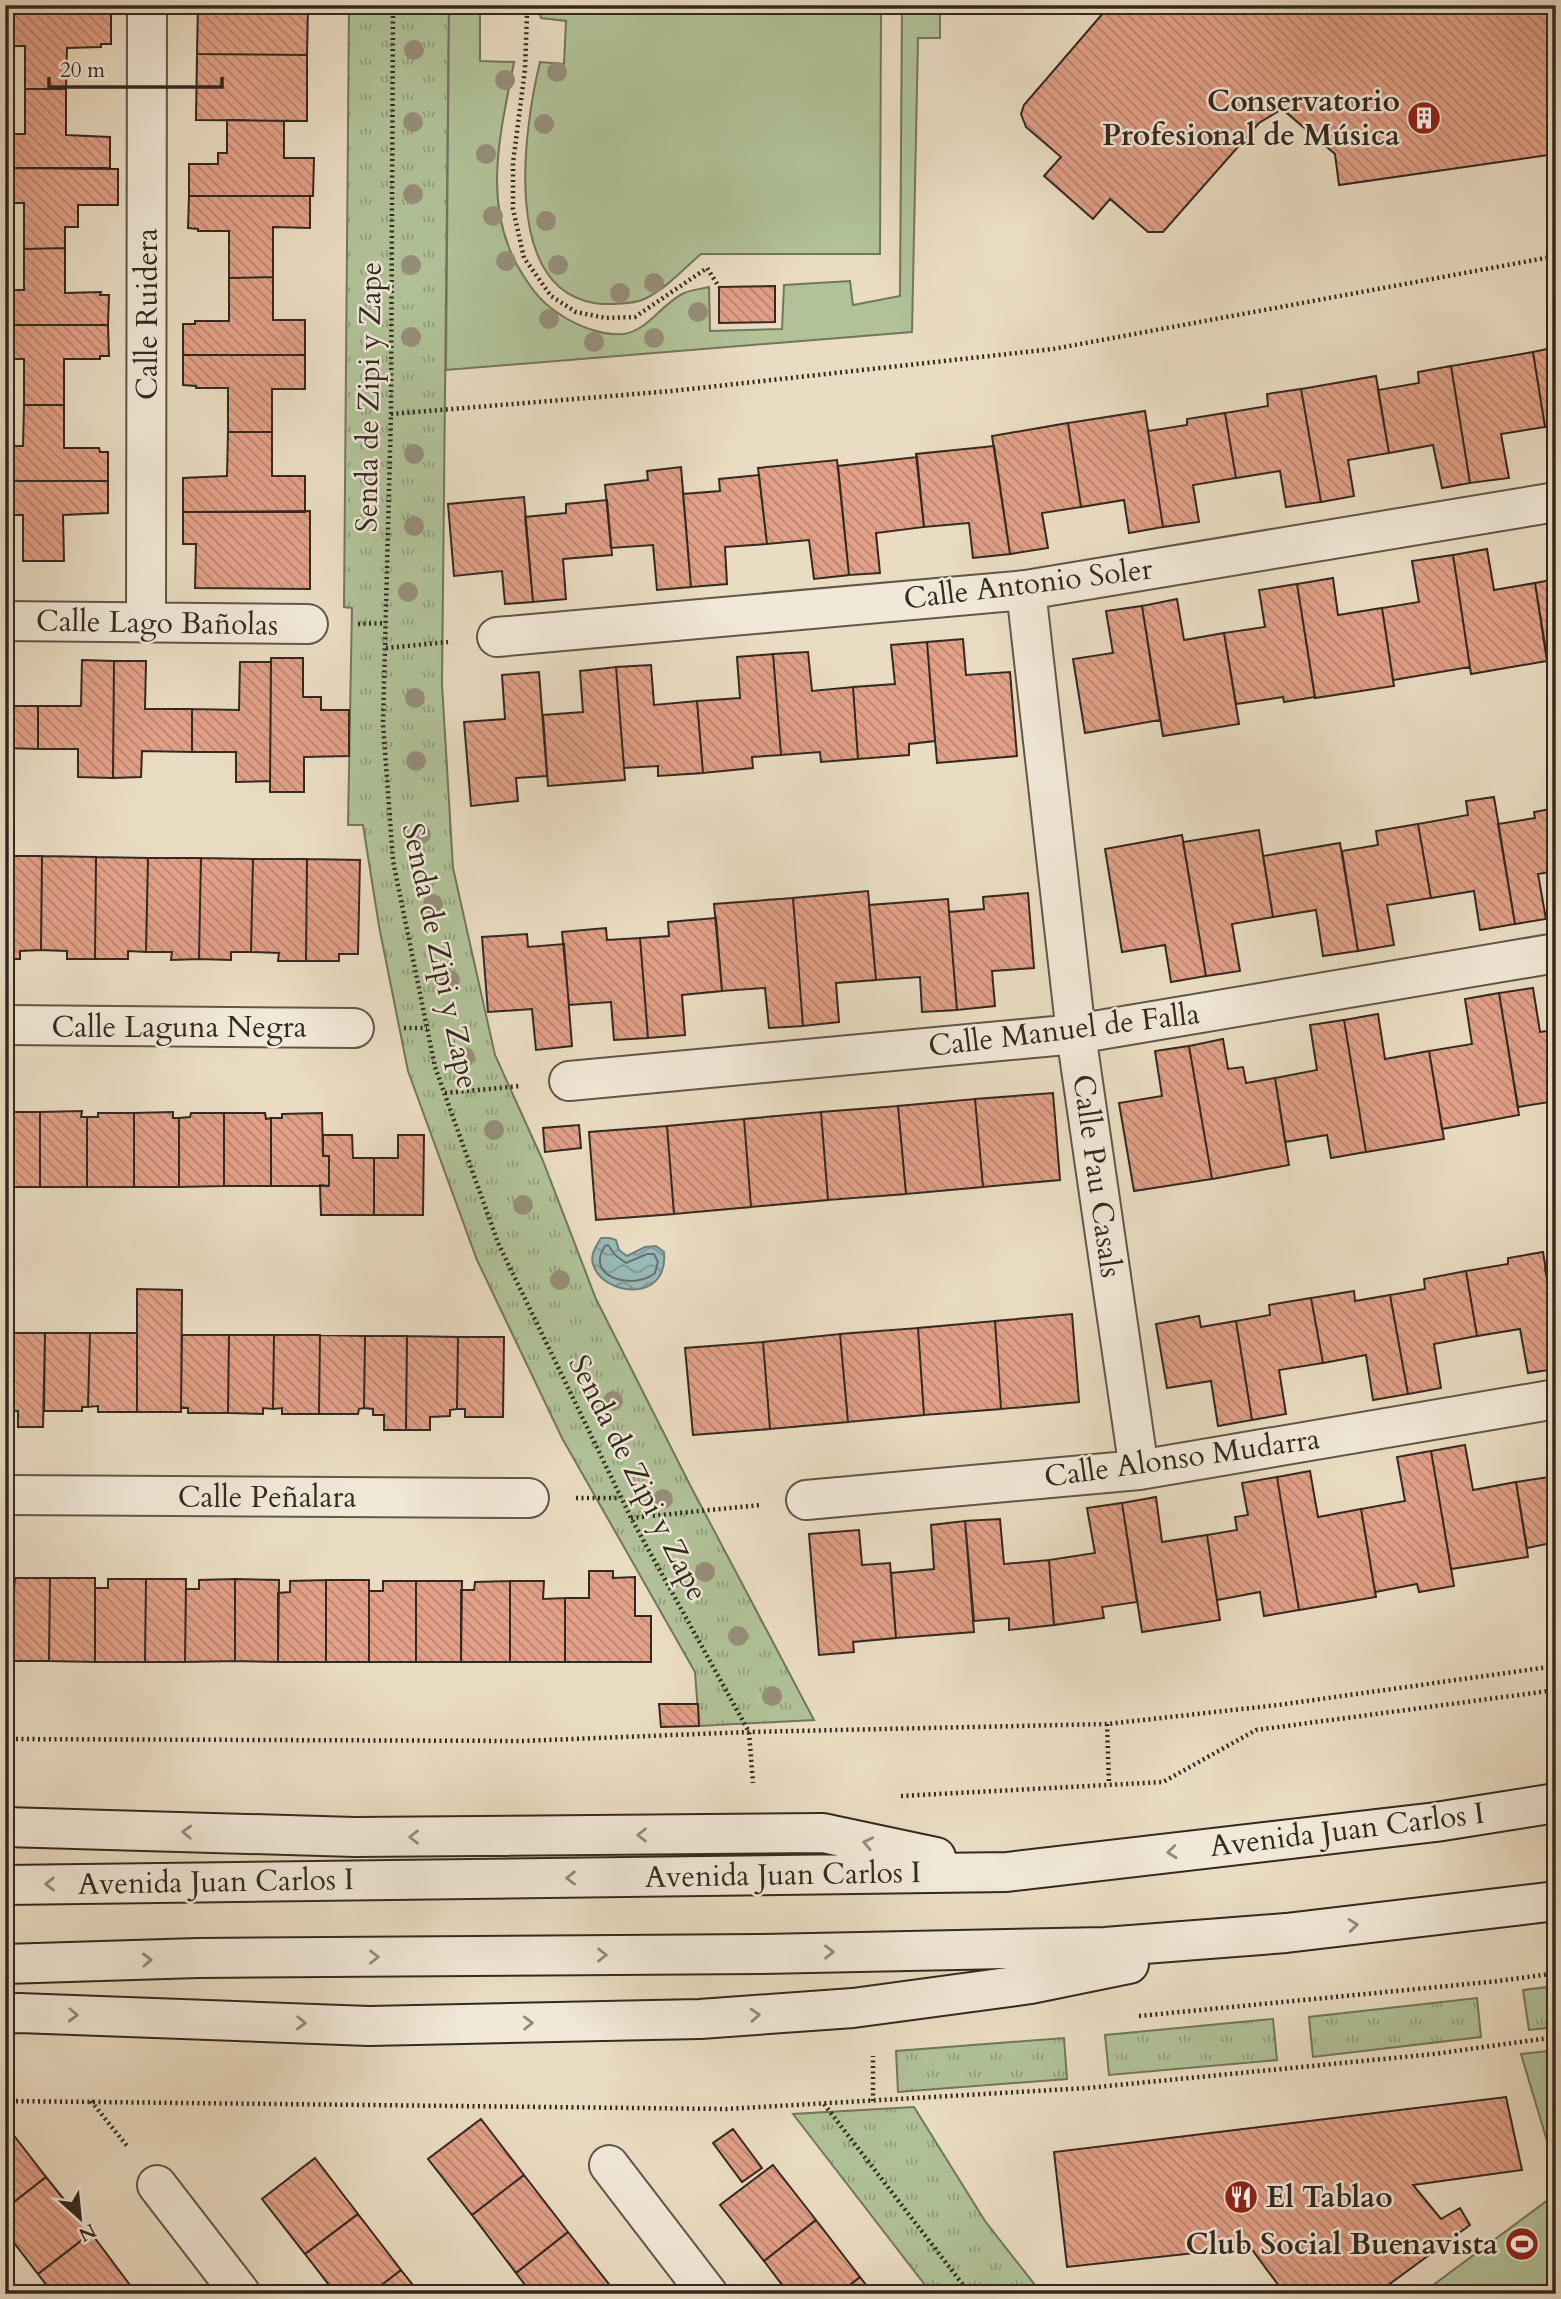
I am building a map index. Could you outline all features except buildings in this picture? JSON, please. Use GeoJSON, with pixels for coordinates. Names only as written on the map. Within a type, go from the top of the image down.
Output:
{"type":"FeatureCollection","features":[{"type":"Feature","properties":{"kind":"street","name":"Calle Ruidera"},"geometry":{"type":"LineString","coordinates":[[146,623],[147,5]]}},
{"type":"Feature","properties":{"kind":"street","name":"Calle Antonio Soler"},"geometry":{"type":"LineString","coordinates":[[497,638],[1026,590],[1556,502]]}},
{"type":"Feature","properties":{"kind":"street","name":"Calle Pau Casals"},"geometry":{"type":"LineString","coordinates":[[1026,590],[1076,1034],[1139,1470]]}},
{"type":"Feature","properties":{"kind":"street","name":"Calle Lago Bañolas"},"geometry":{"type":"LineString","coordinates":[[5,621],[308,624]]}},
{"type":"Feature","properties":{"kind":"street","name":"Calle Manuel de Falla"},"geometry":{"type":"LineString","coordinates":[[569,1081],[1076,1034],[1556,953]]}},
{"type":"Feature","properties":{"kind":"street","name":"Calle Laguna Negra"},"geometry":{"type":"LineString","coordinates":[[5,1025],[354,1028]]}},
{"type":"Feature","properties":{"kind":"street","name":"Calle Alonso Mudarra"},"geometry":{"type":"LineString","coordinates":[[806,1500],[1139,1470],[1556,1399]]}},
{"type":"Feature","properties":{"kind":"street","name":"Calle Peñalara"},"geometry":{"type":"LineString","coordinates":[[5,1495],[529,1498]]}},
{"type":"Feature","properties":{"kind":"street","name":"Avenida Juan Carlos I"},"geometry":{"type":"LineString","coordinates":[[5,1885],[1007,1872],[1436,1822],[1556,1803]]}},
{"type":"Feature","properties":{"kind":"street"},"geometry":{"type":"LineString","coordinates":[[5,1827],[355,1837],[823,1833],[1007,1872]]}},
{"type":"Feature","properties":{"kind":"street"},"geometry":{"type":"LineString","coordinates":[[5,1964],[198,1958],[746,1954],[1105,1947],[1286,1933],[1556,1901]]}},
{"type":"Feature","properties":{"kind":"street"},"geometry":{"type":"LineString","coordinates":[[5,2014],[369,2026],[700,2020],[853,2008],[1031,1984],[1286,1933]]}},
{"type":"Feature","properties":{"kind":"street"},"geometry":{"type":"LineString","coordinates":[[609,2165],[708,2294]]}},
{"type":"Feature","properties":{"kind":"street"},"geometry":{"type":"LineString","coordinates":[[158,2185],[240,2294]]}},
{"type":"Feature","properties":{"kind":"path","name":"Senda de Zipi y Zape"},"geometry":{"type":"LineString","coordinates":[[393,5],[391,414],[383,724],[393,860],[435,1067],[498,1243],[631,1518],[749,1732],[754,1792]]}},
{"type":"Feature","properties":{"kind":"path"},"geometry":{"type":"LineString","coordinates":[[525,5],[525,69],[513,163],[513,209],[524,258],[551,296],[576,312],[606,318],[635,317],[707,268],[719,287]]}},
{"type":"Feature","properties":{"kind":"path"},"geometry":{"type":"LineString","coordinates":[[391,414],[672,391],[1053,349],[1556,256]]}},
{"type":"Feature","properties":{"kind":"path"},"geometry":{"type":"LineString","coordinates":[[386,648],[497,638]]}},
{"type":"Feature","properties":{"kind":"path"},"geometry":{"type":"LineString","coordinates":[[445,1093],[569,1081]]}},
{"type":"Feature","properties":{"kind":"path"},"geometry":{"type":"LineString","coordinates":[[631,1518],[806,1500]]}},
{"type":"Feature","properties":{"kind":"path"},"geometry":{"type":"LineString","coordinates":[[5,1740],[522,1741],[749,1732],[1107,1724],[1278,1705],[1556,1666]]}},
{"type":"Feature","properties":{"kind":"path"},"geometry":{"type":"LineString","coordinates":[[891,1797],[1163,1782],[1256,1730],[1556,1690]]}},
{"type":"Feature","properties":{"kind":"path"},"geometry":{"type":"LineString","coordinates":[[1107,1724],[1109,1784]]}},
{"type":"Feature","properties":{"kind":"path"},"geometry":{"type":"LineString","coordinates":[[5,2101],[712,2109],[1087,2088],[1434,2054],[1556,2037]]}},
{"type":"Feature","properties":{"kind":"path"},"geometry":{"type":"LineString","coordinates":[[873,2048],[873,2101]]}},
{"type":"Feature","properties":{"kind":"path"},"geometry":{"type":"LineString","coordinates":[[91,2101],[158,2185]]}},
{"type":"Feature","properties":{"kind":"path"},"geometry":{"type":"LineString","coordinates":[[824,2104],[970,2294]]}},
{"type":"Feature","properties":{"kind":"green space"},"geometry":{"type":"Polygon","coordinates":[[[349,5],[449,5],[442,684],[453,868],[495,1055],[543,1161],[596,1299],[814,1720],[699,1726],[695,1672],[562,1438],[477,1260],[408,1071],[379,926],[363,825],[348,825],[352,608],[344,607],[349,5]]]}},
{"type":"Feature","properties":{"kind":"green space"},"geometry":{"type":"Polygon","coordinates":[[[449,5],[510,5],[513,14],[480,13],[480,61],[514,62],[500,139],[497,190],[506,240],[517,265],[534,292],[551,308],[580,325],[597,331],[623,334],[640,328],[684,293],[709,287],[710,331],[782,329],[784,285],[850,281],[853,305],[900,296],[902,5],[940,5],[940,38],[918,38],[912,332],[446,370],[449,5]]]}},
{"type":"Feature","properties":{"kind":"green space"},"geometry":{"type":"Polygon","coordinates":[[[538,5],[881,5],[880,254],[701,254],[666,285],[637,301],[618,304],[594,303],[564,291],[544,268],[532,237],[526,201],[529,125],[540,62],[564,64],[566,21],[541,18],[538,5]]]}},
{"type":"Feature","properties":{"kind":"green space"},"geometry":{"type":"Polygon","coordinates":[[[1556,1986],[1556,2027],[1529,2030],[1523,1990],[1556,1986]]]}},
{"type":"Feature","properties":{"kind":"green space"},"geometry":{"type":"Polygon","coordinates":[[[1477,1998],[1481,2037],[1313,2057],[1309,2017],[1477,1998]]]}},
{"type":"Feature","properties":{"kind":"green space"},"geometry":{"type":"Polygon","coordinates":[[[1273,2019],[1277,2060],[1109,2075],[1105,2035],[1273,2019]]]}},
{"type":"Feature","properties":{"kind":"green space"},"geometry":{"type":"Polygon","coordinates":[[[1064,2038],[1067,2079],[898,2092],[896,2051],[1064,2038]]]}},
{"type":"Feature","properties":{"kind":"green space","name":"Club Social Buenavista"},"geometry":{"type":"Polygon","coordinates":[[[1556,2050],[1556,2171],[1521,2054],[1556,2050]]]}},
{"type":"Feature","properties":{"kind":"green space"},"geometry":{"type":"Polygon","coordinates":[[[914,2107],[985,2221],[1042,2294],[932,2294],[793,2114],[914,2107]]]}},
{"type":"Feature","properties":{"kind":"green space","name":"Club Social Buenavista"},"geometry":{"type":"Polygon","coordinates":[[[1556,2194],[1556,2294],[1421,2294],[1556,2194]]]}},
{"type":"Feature","properties":{"kind":"water"},"geometry":{"type":"Polygon","coordinates":[[[601,1238],[616,1240],[619,1250],[627,1256],[645,1247],[656,1246],[664,1252],[663,1269],[656,1280],[646,1287],[634,1290],[609,1283],[599,1275],[592,1261],[601,1238]]]}},
{"type":"Feature","properties":{"kind":"place","name":"Conservatorio Profesional de Música"},"geometry":{"type":"Point","coordinates":[1424,118]}},
{"type":"Feature","properties":{"kind":"place","name":"El Tablao"},"geometry":{"type":"Point","coordinates":[1241,2197]}},
{"type":"Feature","properties":{"kind":"place","name":"Club Social Buenavista"},"geometry":{"type":"Point","coordinates":[1522,2244]}}]}
